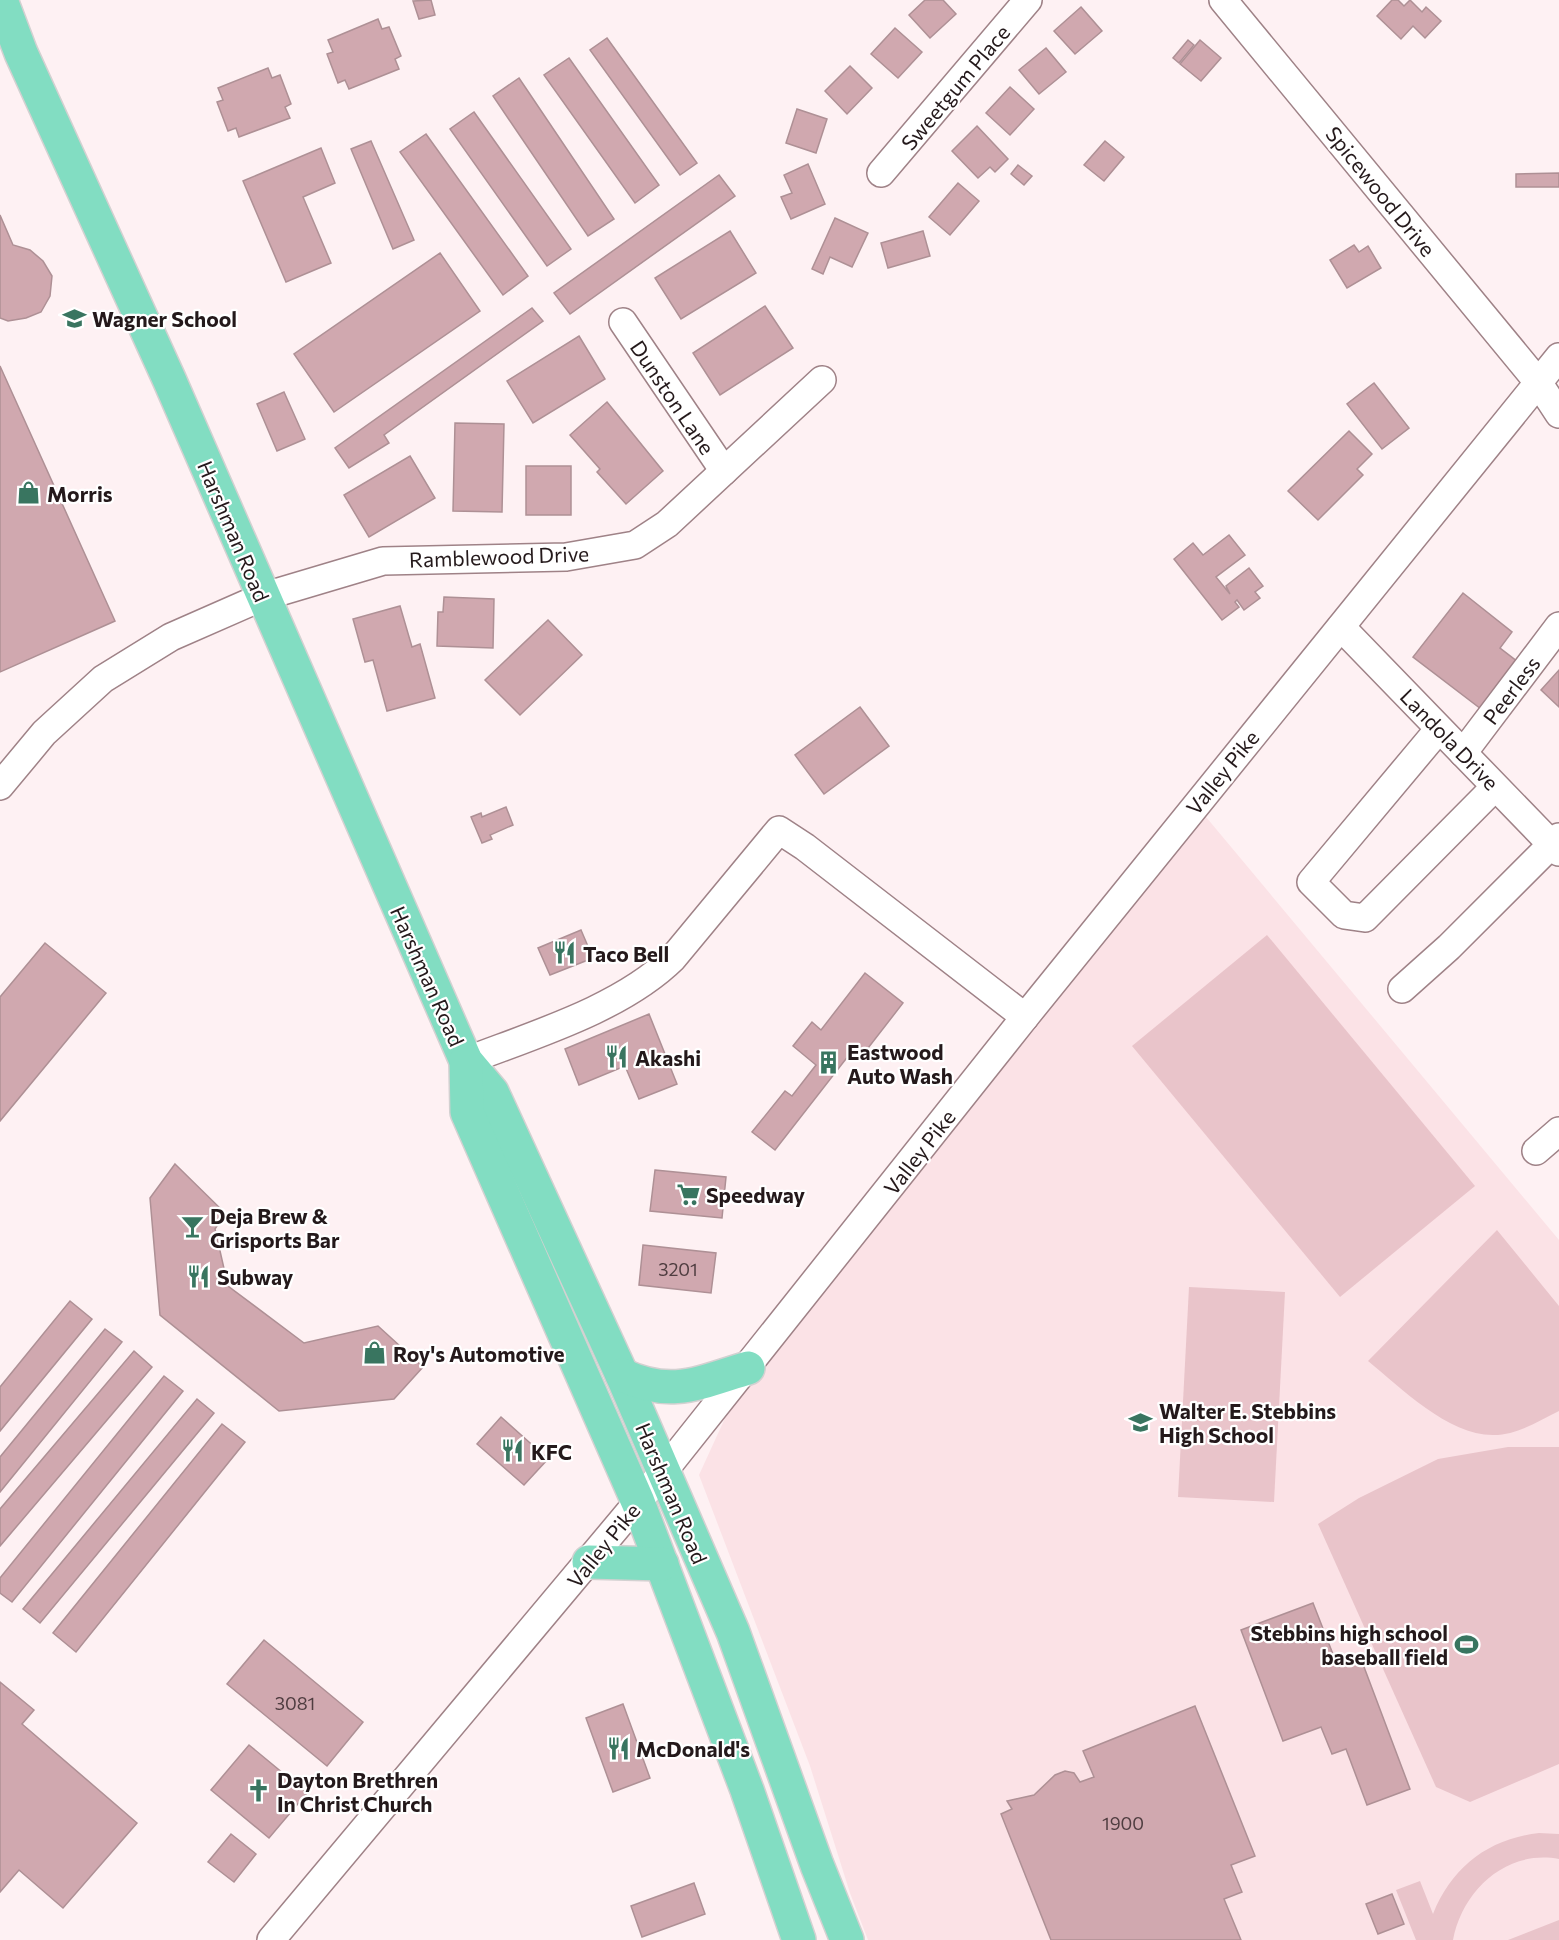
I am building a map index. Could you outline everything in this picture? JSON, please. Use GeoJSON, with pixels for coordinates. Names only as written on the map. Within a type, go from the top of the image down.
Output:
{"type":"FeatureCollection","features":[{"type":"Feature","properties":{"kind":"main road","name":"Harshman Road"},"geometry":{"type":"LineString","coordinates":[[1,0],[11,56],[168,379],[466,1061],[492,1092],[622,1375],[733,1632],[817,1865],[847,1940]]}},
{"type":"Feature","properties":{"kind":"main road","name":"Harshman Road"},"geometry":{"type":"LineString","coordinates":[[466,1061],[467,1112],[638,1502],[799,1940]]}},
{"type":"Feature","properties":{"kind":"main road"},"geometry":{"type":"LineString","coordinates":[[622,1375],[640,1383],[681,1388],[748,1368]]}},
{"type":"Feature","properties":{"kind":"main road"},"geometry":{"type":"LineString","coordinates":[[590,1562],[662,1564]]}},
{"type":"Feature","properties":{"kind":"street","name":"Sweetgum Place"},"geometry":{"type":"LineString","coordinates":[[881,173],[1028,0]]}},
{"type":"Feature","properties":{"kind":"street","name":"Spicewood Drive"},"geometry":{"type":"LineString","coordinates":[[1223,0],[1538,382],[1559,414]]}},
{"type":"Feature","properties":{"kind":"street","name":"Dunston Lane"},"geometry":{"type":"LineString","coordinates":[[623,322],[724,471]]}},
{"type":"Feature","properties":{"kind":"street","name":"Valley Pike"},"geometry":{"type":"LineString","coordinates":[[271,1940],[590,1562],[748,1368],[1025,1017],[1559,357]]}},
{"type":"Feature","properties":{"kind":"street","name":"Ramblewood Drive"},"geometry":{"type":"LineString","coordinates":[[0,786],[44,733],[103,679],[171,637],[262,597],[383,561],[566,557],[635,545],[667,524],[822,380]]}},
{"type":"Feature","properties":{"kind":"street","name":"Peerless"},"geometry":{"type":"LineString","coordinates":[[1462,753],[1559,626]]}},
{"type":"Feature","properties":{"kind":"street","name":"Landola Drive"},"geometry":{"type":"LineString","coordinates":[[1341,627],[1495,787],[1557,844]]}},
{"type":"Feature","properties":{"kind":"street"},"geometry":{"type":"LineString","coordinates":[[1439,729],[1311,882],[1344,915],[1365,918],[1495,787]]}},
{"type":"Feature","properties":{"kind":"street"},"geometry":{"type":"LineString","coordinates":[[466,1061],[627,995],[655,976],[673,958],[778,830],[805,847],[1025,1017]]}},
{"type":"Feature","properties":{"kind":"street"},"geometry":{"type":"LineString","coordinates":[[1402,989],[1557,844]]}},
{"type":"Feature","properties":{"kind":"street"},"geometry":{"type":"LineString","coordinates":[[1536,1151],[1559,1131]]}},
{"type":"Feature","properties":{"kind":"shaded area","name":"Walter E. Stebbins High School"},"geometry":{"type":"Polygon","coordinates":[[[1196,805],[1559,1240],[1559,1940],[868,1940],[850,1893],[810,1766],[699,1475],[748,1368],[1196,805]]]}},
{"type":"Feature","properties":{"kind":"shaded area"},"geometry":{"type":"Polygon","coordinates":[[[1267,935],[1475,1186],[1340,1297],[1132,1046],[1267,935]]]}},
{"type":"Feature","properties":{"kind":"shaded area"},"geometry":{"type":"Polygon","coordinates":[[[1497,1230],[1559,1306],[1559,1411],[1519,1430],[1494,1435],[1460,1428],[1443,1419],[1411,1397],[1368,1361],[1497,1230]]]}},
{"type":"Feature","properties":{"kind":"shaded area"},"geometry":{"type":"Polygon","coordinates":[[[1189,1287],[1285,1292],[1274,1502],[1178,1497],[1189,1287]]]}},
{"type":"Feature","properties":{"kind":"shaded area","name":"Stebbins high school baseball field"},"geometry":{"type":"Polygon","coordinates":[[[1508,1447],[1559,1447],[1559,1764],[1470,1802],[1436,1787],[1318,1524],[1359,1498],[1438,1459],[1508,1447]]]}},
{"type":"Feature","properties":{"kind":"shaded area"},"geometry":{"type":"Polygon","coordinates":[[[1539,1833],[1559,1834],[1559,1859],[1540,1858],[1521,1861],[1505,1867],[1490,1877],[1466,1905],[1453,1940],[1416,1940],[1396,1890],[1420,1881],[1433,1914],[1450,1882],[1474,1858],[1504,1842],[1539,1833]]]}},
{"type":"Feature","properties":{"kind":"shaded area"},"geometry":{"type":"Polygon","coordinates":[[[1559,1920],[1559,1940],[1508,1940],[1559,1920]]]}},
{"type":"Feature","properties":{"kind":"building"},"geometry":{"type":"Polygon","coordinates":[[[431,0],[435,15],[419,19],[413,1],[431,0]]]}},
{"type":"Feature","properties":{"kind":"building"},"geometry":{"type":"Polygon","coordinates":[[[925,0],[943,0],[956,14],[930,38],[909,15],[925,0]]]}},
{"type":"Feature","properties":{"kind":"building"},"geometry":{"type":"Polygon","coordinates":[[[1392,0],[1398,0],[1404,6],[1410,0],[1422,12],[1426,7],[1441,21],[1425,38],[1413,26],[1401,39],[1377,16],[1392,0]]]}},
{"type":"Feature","properties":{"kind":"building"},"geometry":{"type":"Polygon","coordinates":[[[1081,7],[1102,31],[1075,54],[1054,31],[1081,7]]]}},
{"type":"Feature","properties":{"kind":"building"},"geometry":{"type":"Polygon","coordinates":[[[378,19],[382,29],[389,27],[401,56],[395,59],[399,69],[349,89],[345,80],[338,83],[327,54],[333,52],[328,40],[378,19]]]}},
{"type":"Feature","properties":{"kind":"building"},"geometry":{"type":"Polygon","coordinates":[[[895,28],[922,52],[898,78],[871,54],[895,28]]]}},
{"type":"Feature","properties":{"kind":"building"},"geometry":{"type":"Polygon","coordinates":[[[607,38],[697,163],[680,175],[590,50],[607,38]]]}},
{"type":"Feature","properties":{"kind":"building"},"geometry":{"type":"Polygon","coordinates":[[[1188,40],[1194,45],[1179,63],[1173,58],[1188,40]]]}},
{"type":"Feature","properties":{"kind":"building"},"geometry":{"type":"Polygon","coordinates":[[[1200,40],[1221,58],[1201,81],[1180,64],[1200,40]]]}},
{"type":"Feature","properties":{"kind":"building"},"geometry":{"type":"Polygon","coordinates":[[[1046,48],[1066,72],[1039,94],[1019,70],[1046,48]]]}},
{"type":"Feature","properties":{"kind":"building"},"geometry":{"type":"Polygon","coordinates":[[[569,58],[659,185],[635,203],[544,75],[569,58]]]}},
{"type":"Feature","properties":{"kind":"building"},"geometry":{"type":"Polygon","coordinates":[[[850,66],[872,88],[847,114],[825,91],[850,66]]]}},
{"type":"Feature","properties":{"kind":"building"},"geometry":{"type":"Polygon","coordinates":[[[268,68],[272,78],[280,75],[291,104],[285,107],[290,118],[239,137],[236,128],[228,131],[217,102],[223,100],[218,88],[268,68]]]}},
{"type":"Feature","properties":{"kind":"building"},"geometry":{"type":"Polygon","coordinates":[[[519,78],[614,219],[588,236],[493,96],[519,78]]]}},
{"type":"Feature","properties":{"kind":"building"},"geometry":{"type":"Polygon","coordinates":[[[1010,87],[1034,109],[1010,135],[986,113],[1010,87]]]}},
{"type":"Feature","properties":{"kind":"building"},"geometry":{"type":"Polygon","coordinates":[[[797,109],[827,119],[816,153],[786,143],[797,109]]]}},
{"type":"Feature","properties":{"kind":"building"},"geometry":{"type":"Polygon","coordinates":[[[474,112],[571,249],[547,266],[450,129],[474,112]]]}},
{"type":"Feature","properties":{"kind":"building"},"geometry":{"type":"Polygon","coordinates":[[[977,126],[1008,159],[995,172],[990,167],[978,178],[952,151],[977,126]]]}},
{"type":"Feature","properties":{"kind":"building"},"geometry":{"type":"Polygon","coordinates":[[[426,134],[528,276],[503,295],[400,152],[426,134]]]}},
{"type":"Feature","properties":{"kind":"building"},"geometry":{"type":"Polygon","coordinates":[[[371,141],[414,240],[393,249],[351,149],[371,141]]]}},
{"type":"Feature","properties":{"kind":"building"},"geometry":{"type":"Polygon","coordinates":[[[1105,141],[1124,157],[1104,181],[1084,165],[1105,141]]]}},
{"type":"Feature","properties":{"kind":"building"},"geometry":{"type":"Polygon","coordinates":[[[321,148],[335,183],[303,197],[331,263],[286,282],[243,181],[321,148]]]}},
{"type":"Feature","properties":{"kind":"building"},"geometry":{"type":"Polygon","coordinates":[[[808,164],[825,204],[791,219],[781,197],[792,193],[784,175],[808,164]]]}},
{"type":"Feature","properties":{"kind":"building"},"geometry":{"type":"Polygon","coordinates":[[[1018,165],[1032,176],[1024,185],[1011,174],[1018,165]]]}},
{"type":"Feature","properties":{"kind":"building"},"geometry":{"type":"Polygon","coordinates":[[[1559,173],[1559,187],[1516,187],[1516,174],[1559,173]]]}},
{"type":"Feature","properties":{"kind":"building"},"geometry":{"type":"Polygon","coordinates":[[[719,175],[735,196],[570,314],[554,293],[719,175]]]}},
{"type":"Feature","properties":{"kind":"building"},"geometry":{"type":"Polygon","coordinates":[[[958,183],[979,201],[950,235],[929,217],[958,183]]]}},
{"type":"Feature","properties":{"kind":"building"},"geometry":{"type":"Polygon","coordinates":[[[0,215],[13,245],[30,250],[43,261],[52,276],[50,296],[41,312],[26,318],[8,321],[0,318],[0,215]]]}},
{"type":"Feature","properties":{"kind":"building"},"geometry":{"type":"Polygon","coordinates":[[[835,218],[868,233],[852,267],[830,257],[823,274],[812,269],[835,218]]]}},
{"type":"Feature","properties":{"kind":"building"},"geometry":{"type":"Polygon","coordinates":[[[730,231],[756,273],[681,319],[655,278],[730,231]]]}},
{"type":"Feature","properties":{"kind":"building"},"geometry":{"type":"Polygon","coordinates":[[[923,231],[930,256],[888,268],[881,243],[923,231]]]}},
{"type":"Feature","properties":{"kind":"building"},"geometry":{"type":"Polygon","coordinates":[[[1354,245],[1359,252],[1368,246],[1381,268],[1347,288],[1330,260],[1354,245]]]}},
{"type":"Feature","properties":{"kind":"building"},"geometry":{"type":"Polygon","coordinates":[[[440,253],[480,311],[334,412],[294,354],[440,253]]]}},
{"type":"Feature","properties":{"kind":"building"},"geometry":{"type":"Polygon","coordinates":[[[765,306],[793,348],[720,395],[693,353],[765,306]]]}},
{"type":"Feature","properties":{"kind":"building"},"geometry":{"type":"Polygon","coordinates":[[[532,308],[543,321],[384,435],[389,443],[349,468],[335,448],[532,308]]]}},
{"type":"Feature","properties":{"kind":"building"},"geometry":{"type":"Polygon","coordinates":[[[579,336],[605,379],[533,423],[507,381],[579,336]]]}},
{"type":"Feature","properties":{"kind":"building","name":"Morris"},"geometry":{"type":"Polygon","coordinates":[[[0,366],[115,621],[0,672],[0,366]]]}},
{"type":"Feature","properties":{"kind":"building"},"geometry":{"type":"Polygon","coordinates":[[[1374,383],[1409,428],[1382,449],[1347,404],[1374,383]]]}},
{"type":"Feature","properties":{"kind":"building"},"geometry":{"type":"Polygon","coordinates":[[[284,392],[305,439],[277,451],[257,404],[284,392]]]}},
{"type":"Feature","properties":{"kind":"building"},"geometry":{"type":"Polygon","coordinates":[[[607,402],[663,471],[626,504],[597,472],[600,469],[570,435],[607,402]]]}},
{"type":"Feature","properties":{"kind":"building"},"geometry":{"type":"Polygon","coordinates":[[[455,423],[504,424],[502,512],[453,511],[455,423]]]}},
{"type":"Feature","properties":{"kind":"building"},"geometry":{"type":"Polygon","coordinates":[[[1349,431],[1372,454],[1357,469],[1363,475],[1318,520],[1288,491],[1349,431]]]}},
{"type":"Feature","properties":{"kind":"building"},"geometry":{"type":"Polygon","coordinates":[[[410,456],[435,498],[369,537],[344,495],[410,456]]]}},
{"type":"Feature","properties":{"kind":"building"},"geometry":{"type":"Polygon","coordinates":[[[526,466],[571,466],[571,515],[526,515],[526,466]]]}},
{"type":"Feature","properties":{"kind":"building"},"geometry":{"type":"Polygon","coordinates":[[[1229,535],[1245,555],[1216,577],[1230,594],[1226,586],[1249,568],[1263,586],[1255,592],[1260,598],[1244,610],[1237,600],[1235,602],[1239,607],[1222,620],[1174,559],[1193,543],[1203,555],[1229,535]]]}},
{"type":"Feature","properties":{"kind":"building"},"geometry":{"type":"Polygon","coordinates":[[[1463,593],[1512,632],[1500,648],[1518,662],[1481,709],[1413,657],[1463,593]]]}},
{"type":"Feature","properties":{"kind":"building"},"geometry":{"type":"Polygon","coordinates":[[[444,597],[494,599],[493,648],[437,646],[438,612],[443,612],[444,597]]]}},
{"type":"Feature","properties":{"kind":"building"},"geometry":{"type":"Polygon","coordinates":[[[400,606],[412,647],[420,644],[435,698],[387,711],[373,660],[365,662],[353,619],[400,606]]]}},
{"type":"Feature","properties":{"kind":"building"},"geometry":{"type":"Polygon","coordinates":[[[548,620],[582,655],[520,715],[485,680],[548,620]]]}},
{"type":"Feature","properties":{"kind":"building"},"geometry":{"type":"Polygon","coordinates":[[[1559,670],[1559,707],[1541,690],[1559,670]]]}},
{"type":"Feature","properties":{"kind":"building"},"geometry":{"type":"Polygon","coordinates":[[[860,707],[889,746],[824,794],[795,755],[860,707]]]}},
{"type":"Feature","properties":{"kind":"building"},"geometry":{"type":"Polygon","coordinates":[[[506,807],[513,825],[490,835],[492,839],[482,843],[471,817],[481,813],[482,817],[506,807]]]}},
{"type":"Feature","properties":{"kind":"building","name":"Taco Bell"},"geometry":{"type":"Polygon","coordinates":[[[581,930],[593,958],[550,975],[538,948],[581,930]]]}},
{"type":"Feature","properties":{"kind":"building"},"geometry":{"type":"Polygon","coordinates":[[[45,943],[106,993],[0,1121],[0,997],[45,943]]]}},
{"type":"Feature","properties":{"kind":"building","name":"Eastwood Auto Wash"},"geometry":{"type":"Polygon","coordinates":[[[865,973],[903,1003],[858,1061],[849,1055],[775,1150],[752,1132],[785,1091],[792,1096],[816,1065],[793,1046],[812,1022],[821,1030],[865,973]]]}},
{"type":"Feature","properties":{"kind":"building","name":"Akashi"},"geometry":{"type":"Polygon","coordinates":[[[649,1014],[677,1084],[639,1099],[625,1066],[579,1085],[565,1049],[649,1014]]]}},
{"type":"Feature","properties":{"kind":"building"},"geometry":{"type":"Polygon","coordinates":[[[175,1164],[225,1213],[215,1229],[228,1286],[304,1343],[378,1326],[423,1367],[394,1399],[279,1411],[160,1315],[150,1198],[175,1164]]]}},
{"type":"Feature","properties":{"kind":"building","name":"Speedway"},"geometry":{"type":"Polygon","coordinates":[[[655,1170],[726,1177],[722,1218],[650,1211],[655,1170]]]}},
{"type":"Feature","properties":{"kind":"building","name":"Speedway"},"geometry":{"type":"Polygon","coordinates":[[[643,1245],[716,1253],[711,1293],[639,1285],[643,1245]]]}},
{"type":"Feature","properties":{"kind":"building"},"geometry":{"type":"Polygon","coordinates":[[[70,1301],[92,1319],[0,1431],[0,1387],[70,1301]]]}},
{"type":"Feature","properties":{"kind":"building"},"geometry":{"type":"Polygon","coordinates":[[[105,1329],[122,1342],[0,1492],[0,1457],[105,1329]]]}},
{"type":"Feature","properties":{"kind":"building"},"geometry":{"type":"Polygon","coordinates":[[[134,1351],[152,1367],[0,1546],[0,1509],[134,1351]]]}},
{"type":"Feature","properties":{"kind":"building"},"geometry":{"type":"Polygon","coordinates":[[[164,1376],[183,1391],[12,1602],[0,1593],[0,1578],[164,1376]]]}},
{"type":"Feature","properties":{"kind":"building"},"geometry":{"type":"Polygon","coordinates":[[[197,1399],[214,1413],[40,1623],[23,1609],[197,1399]]]}},
{"type":"Feature","properties":{"kind":"building","name":"KFC"},"geometry":{"type":"Polygon","coordinates":[[[501,1417],[548,1459],[524,1485],[477,1444],[501,1417]]]}},
{"type":"Feature","properties":{"kind":"building"},"geometry":{"type":"Polygon","coordinates":[[[222,1424],[245,1442],[76,1652],[53,1633],[222,1424]]]}},
{"type":"Feature","properties":{"kind":"building"},"geometry":{"type":"Polygon","coordinates":[[[1313,1603],[1338,1667],[1361,1659],[1410,1789],[1367,1805],[1346,1749],[1332,1754],[1321,1727],[1283,1741],[1241,1630],[1313,1603]]]}},
{"type":"Feature","properties":{"kind":"building"},"geometry":{"type":"Polygon","coordinates":[[[264,1640],[363,1722],[327,1766],[227,1684],[264,1640]]]}},
{"type":"Feature","properties":{"kind":"building"},"geometry":{"type":"Polygon","coordinates":[[[0,1682],[34,1710],[22,1724],[137,1823],[63,1908],[19,1870],[0,1892],[0,1682]]]}},
{"type":"Feature","properties":{"kind":"building","name":"McDonald's"},"geometry":{"type":"Polygon","coordinates":[[[623,1704],[650,1778],[613,1792],[586,1718],[623,1704]]]}},
{"type":"Feature","properties":{"kind":"building"},"geometry":{"type":"Polygon","coordinates":[[[1195,1706],[1255,1856],[1231,1865],[1242,1892],[1224,1899],[1241,1940],[1051,1940],[1001,1814],[1012,1809],[1007,1801],[1034,1795],[1055,1775],[1065,1771],[1074,1773],[1080,1782],[1094,1777],[1083,1751],[1195,1706]]]}},
{"type":"Feature","properties":{"kind":"building","name":"Dayton Brethren In Christ Church"},"geometry":{"type":"Polygon","coordinates":[[[249,1745],[307,1793],[269,1838],[211,1790],[249,1745]]]}},
{"type":"Feature","properties":{"kind":"building"},"geometry":{"type":"Polygon","coordinates":[[[231,1834],[256,1854],[234,1882],[208,1862],[231,1834]]]}},
{"type":"Feature","properties":{"kind":"building"},"geometry":{"type":"Polygon","coordinates":[[[694,1883],[705,1914],[642,1937],[631,1906],[694,1883]]]}},
{"type":"Feature","properties":{"kind":"building"},"geometry":{"type":"Polygon","coordinates":[[[1392,1894],[1404,1924],[1378,1934],[1366,1904],[1392,1894]]]}},
{"type":"Feature","properties":{"kind":"place","name":"Wagner School"},"geometry":{"type":"Point","coordinates":[74,318]}},
{"type":"Feature","properties":{"kind":"place","name":"Morris"},"geometry":{"type":"Point","coordinates":[29,493]}},
{"type":"Feature","properties":{"kind":"place","name":"Taco Bell"},"geometry":{"type":"Point","coordinates":[565,953]}},
{"type":"Feature","properties":{"kind":"place","name":"Akashi"},"geometry":{"type":"Point","coordinates":[617,1057]}},
{"type":"Feature","properties":{"kind":"place","name":"Eastwood Auto Wash"},"geometry":{"type":"Point","coordinates":[829,1063]}},
{"type":"Feature","properties":{"kind":"place","name":"Speedway"},"geometry":{"type":"Point","coordinates":[688,1194]}},
{"type":"Feature","properties":{"kind":"place","name":"Deja Brew & Grisports Bar"},"geometry":{"type":"Point","coordinates":[192,1227]}},
{"type":"Feature","properties":{"kind":"place","name":"Subway"},"geometry":{"type":"Point","coordinates":[199,1276]}},
{"type":"Feature","properties":{"kind":"place","name":"Roy's Automotive"},"geometry":{"type":"Point","coordinates":[375,1353]}},
{"type":"Feature","properties":{"kind":"place","name":"Walter E. Stebbins High School"},"geometry":{"type":"Point","coordinates":[1141,1422]}},
{"type":"Feature","properties":{"kind":"place","name":"KFC"},"geometry":{"type":"Point","coordinates":[513,1451]}},
{"type":"Feature","properties":{"kind":"place","name":"Stebbins high school baseball field"},"geometry":{"type":"Point","coordinates":[1466,1644]}},
{"type":"Feature","properties":{"kind":"place","name":"McDonald's"},"geometry":{"type":"Point","coordinates":[618,1748]}},
{"type":"Feature","properties":{"kind":"place","name":"Dayton Brethren In Christ Church"},"geometry":{"type":"Point","coordinates":[259,1791]}}]}
